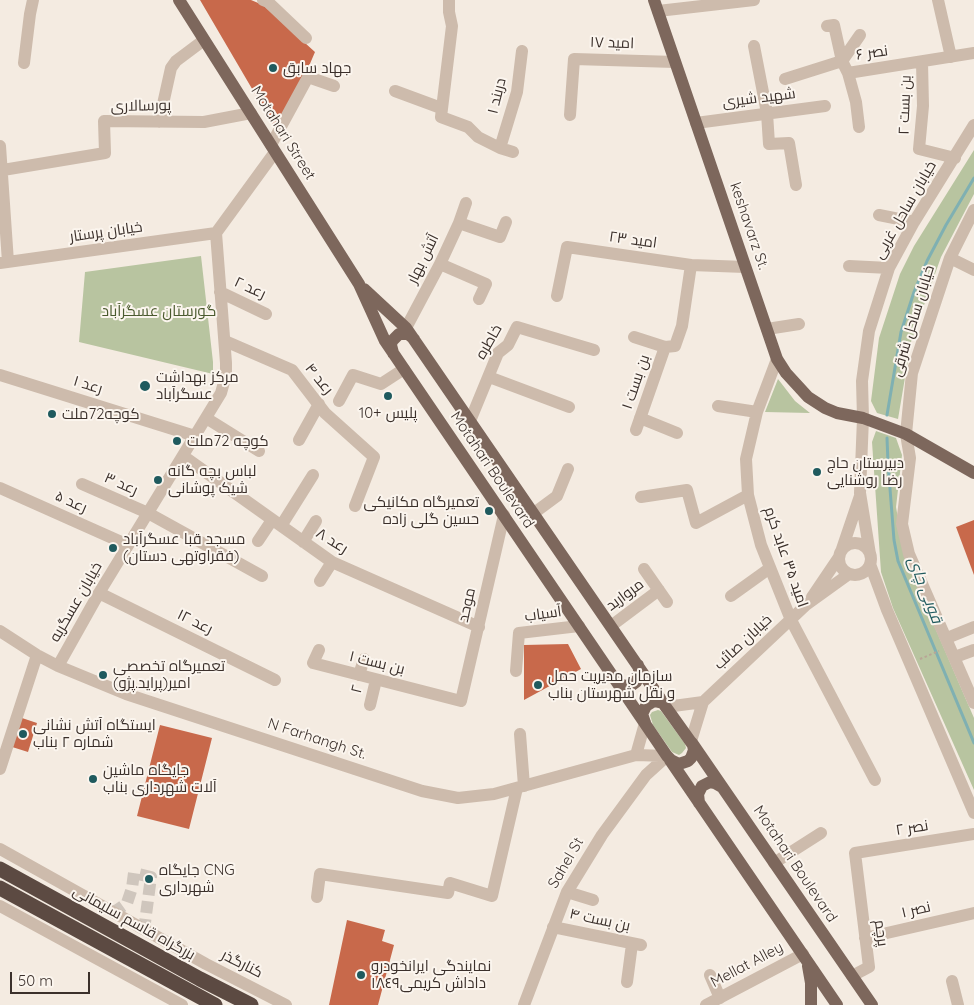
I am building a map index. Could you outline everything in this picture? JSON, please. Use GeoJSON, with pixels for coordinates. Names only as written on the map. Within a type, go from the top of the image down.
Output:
{"type":"FeatureCollection","features":[{"type":"Feature","properties":{"kind":"highway","name":"بزرگراه قاسم سلیمانی"},"geometry":{"type":"LineString","coordinates":[[0,869],[200,979],[252,1005]]}},
{"type":"Feature","properties":{"kind":"highway"},"geometry":{"type":"LineString","coordinates":[[0,888],[215,1005]]}},
{"type":"Feature","properties":{"kind":"main road","name":"Motahari Street"},"geometry":{"type":"LineString","coordinates":[[179,0],[358,284]]}},
{"type":"Feature","properties":{"kind":"main road","name":"keshavarz St."},"geometry":{"type":"LineString","coordinates":[[656,5],[777,359],[792,381],[817,403],[837,413],[863,418],[906,434]]}},
{"type":"Feature","properties":{"kind":"main road"},"geometry":{"type":"LineString","coordinates":[[358,284],[406,328]]}},
{"type":"Feature","properties":{"kind":"main road","name":"Motahari Boulevard"},"geometry":{"type":"LineString","coordinates":[[358,284],[385,341],[667,756]]}},
{"type":"Feature","properties":{"kind":"main road","name":"Motahari Boulevard"},"geometry":{"type":"LineString","coordinates":[[406,328],[872,1005]]}},
{"type":"Feature","properties":{"kind":"main road"},"geometry":{"type":"LineString","coordinates":[[394,353],[391,345],[395,337],[404,333],[414,339]]}},
{"type":"Feature","properties":{"kind":"main road"},"geometry":{"type":"LineString","coordinates":[[906,434],[974,472]]}},
{"type":"Feature","properties":{"kind":"main road"},"geometry":{"type":"LineString","coordinates":[[616,680],[623,686],[632,685],[640,674],[638,665]]}},
{"type":"Feature","properties":{"kind":"main road"},"geometry":{"type":"LineString","coordinates":[[645,723],[642,714],[646,706],[659,702],[666,707]]}},
{"type":"Feature","properties":{"kind":"main road"},"geometry":{"type":"LineString","coordinates":[[667,756],[679,764],[688,761],[694,750],[691,741]]}},
{"type":"Feature","properties":{"kind":"main road"},"geometry":{"type":"LineString","coordinates":[[667,756],[837,1005]]}},
{"type":"Feature","properties":{"kind":"main road"},"geometry":{"type":"LineString","coordinates":[[699,803],[698,794],[702,786],[710,782],[722,787]]}},
{"type":"Feature","properties":{"kind":"main road"},"geometry":{"type":"LineString","coordinates":[[803,954],[810,970],[811,1005]]}},
{"type":"Feature","properties":{"kind":"street"},"geometry":{"type":"LineString","coordinates":[[24,63],[33,0]]}},
{"type":"Feature","properties":{"kind":"street"},"geometry":{"type":"LineString","coordinates":[[263,0],[268,2],[306,38]]}},
{"type":"Feature","properties":{"kind":"street"},"geometry":{"type":"LineString","coordinates":[[441,112],[452,26],[449,0]]}},
{"type":"Feature","properties":{"kind":"street"},"geometry":{"type":"LineString","coordinates":[[656,5],[754,0]]}},
{"type":"Feature","properties":{"kind":"street"},"geometry":{"type":"LineString","coordinates":[[938,0],[951,56]]}},
{"type":"Feature","properties":{"kind":"street"},"geometry":{"type":"LineString","coordinates":[[827,26],[834,25],[842,61]]}},
{"type":"Feature","properties":{"kind":"street"},"geometry":{"type":"LineString","coordinates":[[842,61],[860,35]]}},
{"type":"Feature","properties":{"kind":"street"},"geometry":{"type":"LineString","coordinates":[[159,122],[171,68],[176,61],[204,40]]}},
{"type":"Feature","properties":{"kind":"street"},"geometry":{"type":"LineString","coordinates":[[754,46],[767,113],[769,144],[789,143],[796,185]]}},
{"type":"Feature","properties":{"kind":"street","name":"دربند ۱"},"geometry":{"type":"LineString","coordinates":[[500,148],[517,92],[522,51]]}},
{"type":"Feature","properties":{"kind":"street","name":"نصر ۶"},"geometry":{"type":"LineString","coordinates":[[785,79],[842,61],[848,73],[974,53]]}},
{"type":"Feature","properties":{"kind":"street","name":"امید ۱۷"},"geometry":{"type":"LineString","coordinates":[[570,115],[574,59],[675,62]]}},
{"type":"Feature","properties":{"kind":"street","name":"بن بست ۲"},"geometry":{"type":"LineString","coordinates":[[922,62],[924,106],[919,149],[955,158]]}},
{"type":"Feature","properties":{"kind":"street"},"geometry":{"type":"LineString","coordinates":[[848,73],[856,102],[859,127]]}},
{"type":"Feature","properties":{"kind":"street"},"geometry":{"type":"LineString","coordinates":[[216,233],[273,148],[308,77],[334,86]]}},
{"type":"Feature","properties":{"kind":"street"},"geometry":{"type":"LineString","coordinates":[[395,91],[441,112],[468,127],[478,137],[513,152]]}},
{"type":"Feature","properties":{"kind":"street","name":"شهید شیری"},"geometry":{"type":"LineString","coordinates":[[696,123],[825,106]]}},
{"type":"Feature","properties":{"kind":"street","name":"پورسالاری"},"geometry":{"type":"LineString","coordinates":[[3,170],[105,153],[104,121],[204,122],[251,113]]}},
{"type":"Feature","properties":{"kind":"street","name":"خیابان ساحل غربی"},"geometry":{"type":"LineString","coordinates":[[974,125],[914,222],[890,268],[869,332],[862,381],[863,418],[860,493],[870,559],[887,610],[974,814]]}},
{"type":"Feature","properties":{"kind":"street"},"geometry":{"type":"LineString","coordinates":[[0,146],[3,170],[4,263]]}},
{"type":"Feature","properties":{"kind":"street","name":"آتش بهار"},"geometry":{"type":"LineString","coordinates":[[406,328],[440,264],[466,203]]}},
{"type":"Feature","properties":{"kind":"street","name":"خیابان ساحل شرقی"},"geometry":{"type":"LineString","coordinates":[[974,210],[950,258],[912,373],[906,434],[910,458],[902,524],[909,554],[974,703]]}},
{"type":"Feature","properties":{"kind":"street"},"geometry":{"type":"LineString","coordinates":[[879,215],[914,222]]}},
{"type":"Feature","properties":{"kind":"street"},"geometry":{"type":"LineString","coordinates":[[459,223],[500,237],[506,222]]}},
{"type":"Feature","properties":{"kind":"street","name":"خیابان پرستار"},"geometry":{"type":"LineString","coordinates":[[4,263],[216,233]]}},
{"type":"Feature","properties":{"kind":"street","name":"خیابان عسگریه"},"geometry":{"type":"LineString","coordinates":[[58,666],[99,593],[221,393],[226,363],[216,233]]}},
{"type":"Feature","properties":{"kind":"street","name":"امید ۲۳"},"geometry":{"type":"LineString","coordinates":[[557,296],[567,247],[690,265],[745,267]]}},
{"type":"Feature","properties":{"kind":"street"},"geometry":{"type":"LineString","coordinates":[[950,258],[974,270]]}},
{"type":"Feature","properties":{"kind":"street"},"geometry":{"type":"LineString","coordinates":[[440,264],[486,284],[479,299]]}},
{"type":"Feature","properties":{"kind":"street","name":"بن بست ۱"},"geometry":{"type":"LineString","coordinates":[[677,433],[638,424],[665,347],[675,346],[682,326],[690,265]]}},
{"type":"Feature","properties":{"kind":"street"},"geometry":{"type":"LineString","coordinates":[[849,266],[890,268]]}},
{"type":"Feature","properties":{"kind":"street","name":"رعد ۲"},"geometry":{"type":"LineString","coordinates":[[220,292],[266,314]]}},
{"type":"Feature","properties":{"kind":"street"},"geometry":{"type":"LineString","coordinates":[[767,329],[799,324]]}},
{"type":"Feature","properties":{"kind":"street","name":"خاطره"},"geometry":{"type":"LineString","coordinates":[[470,421],[498,352],[508,346],[517,327],[594,350]]}},
{"type":"Feature","properties":{"kind":"street"},"geometry":{"type":"LineString","coordinates":[[634,338],[665,347]]}},
{"type":"Feature","properties":{"kind":"street","name":"رعد ۴"},"geometry":{"type":"LineString","coordinates":[[225,341],[292,370],[326,413],[374,457],[354,506]]}},
{"type":"Feature","properties":{"kind":"street","name":"امید ۳۵ عابد کرم"},"geometry":{"type":"LineString","coordinates":[[777,359],[757,412],[746,459],[748,495],[761,545],[790,620],[875,780]]}},
{"type":"Feature","properties":{"kind":"street"},"geometry":{"type":"LineString","coordinates":[[339,401],[353,374],[381,384],[404,369]]}},
{"type":"Feature","properties":{"kind":"street","name":"رعد ۱"},"geometry":{"type":"LineString","coordinates":[[0,375],[195,436]]}},
{"type":"Feature","properties":{"kind":"street"},"geometry":{"type":"LineString","coordinates":[[489,377],[569,407]]}},
{"type":"Feature","properties":{"kind":"street"},"geometry":{"type":"LineString","coordinates":[[299,440],[319,404]]}},
{"type":"Feature","properties":{"kind":"street"},"geometry":{"type":"LineString","coordinates":[[718,406],[757,412]]}},
{"type":"Feature","properties":{"kind":"street"},"geometry":{"type":"LineString","coordinates":[[206,418],[258,451]]}},
{"type":"Feature","properties":{"kind":"street","name":"رعد ۸"},"geometry":{"type":"LineString","coordinates":[[183,456],[332,562],[479,627]]}},
{"type":"Feature","properties":{"kind":"street"},"geometry":{"type":"LineString","coordinates":[[534,513],[557,496],[568,469]]}},
{"type":"Feature","properties":{"kind":"street"},"geometry":{"type":"LineString","coordinates":[[258,541],[276,523],[313,475]]}},
{"type":"Feature","properties":{"kind":"street","name":"رعد ۳"},"geometry":{"type":"LineString","coordinates":[[82,484],[148,513],[262,576]]}},
{"type":"Feature","properties":{"kind":"street","name":"رعد ۵"},"geometry":{"type":"LineString","coordinates":[[0,488],[128,545]]}},
{"type":"Feature","properties":{"kind":"street"},"geometry":{"type":"LineString","coordinates":[[641,497],[687,490],[696,523],[748,495]]}},
{"type":"Feature","properties":{"kind":"street","name":"خیابان ساحل غربی"},"geometry":{"type":"LineString","coordinates":[[841,553],[860,493]]}},
{"type":"Feature","properties":{"kind":"street","name":"موحد"},"geometry":{"type":"LineString","coordinates":[[461,701],[504,516]]}},
{"type":"Feature","properties":{"kind":"street"},"geometry":{"type":"LineString","coordinates":[[303,542],[316,521]]}},
{"type":"Feature","properties":{"kind":"street"},"geometry":{"type":"LineString","coordinates":[[850,544],[860,544],[868,550],[870,559],[864,573],[859,575],[849,574],[842,569],[841,553],[850,544]]}},
{"type":"Feature","properties":{"kind":"street","name":"خیابان صائب"},"geometry":{"type":"LineString","coordinates":[[806,605],[841,553]]}},
{"type":"Feature","properties":{"kind":"street"},"geometry":{"type":"LineString","coordinates":[[320,580],[332,562]]}},
{"type":"Feature","properties":{"kind":"street"},"geometry":{"type":"LineString","coordinates":[[731,596],[770,568]]}},
{"type":"Feature","properties":{"kind":"street"},"geometry":{"type":"LineString","coordinates":[[644,569],[667,602]]}},
{"type":"Feature","properties":{"kind":"street","name":"خیابان صائب"},"geometry":{"type":"LineString","coordinates":[[702,702],[806,605],[849,574]]}},
{"type":"Feature","properties":{"kind":"street","name":"مروارید"},"geometry":{"type":"LineString","coordinates":[[611,626],[659,590]]}},
{"type":"Feature","properties":{"kind":"street","name":"رعد ۱۲"},"geometry":{"type":"LineString","coordinates":[[99,593],[275,680]]}},
{"type":"Feature","properties":{"kind":"street","name":"آسیاب"},"geometry":{"type":"LineString","coordinates":[[516,671],[520,633],[579,626]]}},
{"type":"Feature","properties":{"kind":"street"},"geometry":{"type":"LineString","coordinates":[[951,647],[974,627]]}},
{"type":"Feature","properties":{"kind":"street","name":"N Farhangh St."},"geometry":{"type":"LineString","coordinates":[[0,631],[58,666],[126,694],[422,791],[458,798],[485,796],[520,788],[636,755],[667,756]]}},
{"type":"Feature","properties":{"kind":"street"},"geometry":{"type":"LineString","coordinates":[[951,647],[974,650]]}},
{"type":"Feature","properties":{"kind":"street","name":"بن بست ۱"},"geometry":{"type":"LineString","coordinates":[[319,650],[313,663],[461,701]]}},
{"type":"Feature","properties":{"kind":"street"},"geometry":{"type":"LineString","coordinates":[[0,769],[37,655]]}},
{"type":"Feature","properties":{"kind":"street"},"geometry":{"type":"LineString","coordinates":[[359,675],[364,659]]}},
{"type":"Feature","properties":{"kind":"street","name":"۲"},"geometry":{"type":"LineString","coordinates":[[370,705],[376,680]]}},
{"type":"Feature","properties":{"kind":"street"},"geometry":{"type":"LineString","coordinates":[[666,707],[702,702],[691,741]]}},
{"type":"Feature","properties":{"kind":"street"},"geometry":{"type":"LineString","coordinates":[[636,755],[645,723]]}},
{"type":"Feature","properties":{"kind":"street"},"geometry":{"type":"LineString","coordinates":[[317,898],[320,874],[448,893],[450,882],[492,896],[520,788],[520,734]]}},
{"type":"Feature","properties":{"kind":"street","name":"Sahel St"},"geometry":{"type":"LineString","coordinates":[[524,1005],[567,892],[602,835],[646,775],[667,756]]}},
{"type":"Feature","properties":{"kind":"street"},"geometry":{"type":"LineString","coordinates":[[774,863],[821,833]]}},
{"type":"Feature","properties":{"kind":"street","name":"نصر ۲"},"geometry":{"type":"LineString","coordinates":[[855,853],[974,834]]}},
{"type":"Feature","properties":{"kind":"street","name":"کنارگذر"},"geometry":{"type":"LineString","coordinates":[[0,849],[206,964],[286,1005]]}},
{"type":"Feature","properties":{"kind":"street","name":"پرچم"},"geometry":{"type":"LineString","coordinates":[[852,976],[870,967],[855,853]]}},
{"type":"Feature","properties":{"kind":"street"},"geometry":{"type":"LineString","coordinates":[[567,892],[593,900]]}},
{"type":"Feature","properties":{"kind":"street"},"geometry":{"type":"LineString","coordinates":[[0,906],[182,1005]]}},
{"type":"Feature","properties":{"kind":"street","name":"نصر ۱"},"geometry":{"type":"LineString","coordinates":[[865,938],[974,913]]}},
{"type":"Feature","properties":{"kind":"street","name":"بن بست ۴"},"geometry":{"type":"LineString","coordinates":[[553,927],[637,945],[627,982]]}},
{"type":"Feature","properties":{"kind":"street","name":"Mellat Alley"},"geometry":{"type":"LineString","coordinates":[[706,1005],[803,954]]}},
{"type":"Feature","properties":{"kind":"street"},"geometry":{"type":"LineString","coordinates":[[710,975],[720,998]]}},
{"type":"Feature","properties":{"kind":"street"},"geometry":{"type":"LineString","coordinates":[[952,980],[958,1005]]}},
{"type":"Feature","properties":{"kind":"path"},"geometry":{"type":"LineString","coordinates":[[910,664],[951,647]]}},
{"type":"Feature","properties":{"kind":"green space"},"geometry":{"type":"Polygon","coordinates":[[[974,150],[974,194],[941,257],[911,342],[898,419],[877,413],[871,401],[879,338],[900,274],[914,246],[974,150]]]}},
{"type":"Feature","properties":{"kind":"green space","name":"گورستان عسگرآباد"},"geometry":{"type":"Polygon","coordinates":[[[201,256],[213,374],[79,342],[85,272],[201,256]]]}},
{"type":"Feature","properties":{"kind":"green space"},"geometry":{"type":"Polygon","coordinates":[[[778,379],[795,401],[810,413],[765,412],[778,379]]]}},
{"type":"Feature","properties":{"kind":"green space"},"geometry":{"type":"Polygon","coordinates":[[[876,431],[896,438],[902,455],[896,507],[905,558],[974,718],[974,790],[893,608],[881,572],[872,442],[876,431]]]}},
{"type":"Feature","properties":{"kind":"green space"},"geometry":{"type":"Polygon","coordinates":[[[658,710],[661,711],[685,744],[686,748],[679,755],[672,752],[653,725],[650,715],[658,710]]]}},
{"type":"Feature","properties":{"kind":"building","name":"جهاد سابق"},"geometry":{"type":"Polygon","coordinates":[[[200,0],[251,0],[263,5],[315,52],[306,73],[275,128],[200,0]]]}},
{"type":"Feature","properties":{"kind":"building"},"geometry":{"type":"Polygon","coordinates":[[[974,520],[974,575],[956,527],[974,520]]]}},
{"type":"Feature","properties":{"kind":"building","name":"سازمان مدیریت حمل و نقل شهرستان بناب"},"geometry":{"type":"Polygon","coordinates":[[[568,644],[581,669],[524,700],[524,645],[568,644]]]}},
{"type":"Feature","properties":{"kind":"building","name":"ایستگاه آتش نشانی شماره ۲ بناب"},"geometry":{"type":"Polygon","coordinates":[[[19,717],[37,723],[28,752],[9,746],[19,717]]]}},
{"type":"Feature","properties":{"kind":"building"},"geometry":{"type":"Polygon","coordinates":[[[160,725],[212,738],[189,829],[137,816],[160,725]]]}},
{"type":"Feature","properties":{"kind":"building","name":"نمایندگی ایرانخودرو داداش کریمی١٨٤٩"},"geometry":{"type":"Polygon","coordinates":[[[347,920],[385,930],[382,941],[394,945],[378,1005],[329,1005],[347,920]]]}},
{"type":"Feature","properties":{"kind":"waterway","name":"قوبی چای"},"geometry":{"type":"LineString","coordinates":[[887,415],[901,332],[914,292],[927,261],[974,178]]}},
{"type":"Feature","properties":{"kind":"waterway","name":"قوبی چای"},"geometry":{"type":"LineString","coordinates":[[887,438],[894,540],[898,561],[974,743]]}},
{"type":"Feature","properties":{"kind":"tunnel"},"geometry":{"type":"LineString","coordinates":[[113,913],[127,903],[134,873],[151,877],[144,930]]}},
{"type":"Feature","properties":{"kind":"place","name":"جهاد سابق"},"geometry":{"type":"Point","coordinates":[273,68]}},
{"type":"Feature","properties":{"kind":"place","name":"مرکز بهداشت عسگرآباد"},"geometry":{"type":"Point","coordinates":[145,386]}},
{"type":"Feature","properties":{"kind":"place","name":"پلیس +10"},"geometry":{"type":"Point","coordinates":[388,396]}},
{"type":"Feature","properties":{"kind":"place","name":"کوچه72ملت"},"geometry":{"type":"Point","coordinates":[52,414]}},
{"type":"Feature","properties":{"kind":"place","name":"کوچه 72ملت"},"geometry":{"type":"Point","coordinates":[177,441]}},
{"type":"Feature","properties":{"kind":"place","name":"دبیرستان حاج رضا روشنایی"},"geometry":{"type":"Point","coordinates":[817,472]}},
{"type":"Feature","properties":{"kind":"place","name":"لباس بچه گانه شیک پوشانی"},"geometry":{"type":"Point","coordinates":[158,480]}},
{"type":"Feature","properties":{"kind":"place","name":"تعمیرگاه مکانیکی حسین گلی زاده"},"geometry":{"type":"Point","coordinates":[489,511]}},
{"type":"Feature","properties":{"kind":"place","name":"مسجد قبا عسگرآباد (فقراوتهی دستان)"},"geometry":{"type":"Point","coordinates":[113,548]}},
{"type":"Feature","properties":{"kind":"place","name":"تعمیرگاه تخصصی امیر(پراید.پژو)"},"geometry":{"type":"Point","coordinates":[103,675]}},
{"type":"Feature","properties":{"kind":"place","name":"سازمان مدیریت حمل و نقل شهرستان بناب"},"geometry":{"type":"Point","coordinates":[538,685]}},
{"type":"Feature","properties":{"kind":"place","name":"ایستگاه آتش نشانی شماره ۲ بناب"},"geometry":{"type":"Point","coordinates":[23,734]}},
{"type":"Feature","properties":{"kind":"place","name":"جایگاه ماشین آلات شهرداری بناب"},"geometry":{"type":"Point","coordinates":[93,779]}},
{"type":"Feature","properties":{"kind":"place","name":"جایگاه CNG شهرداری"},"geometry":{"type":"Point","coordinates":[149,879]}},
{"type":"Feature","properties":{"kind":"place","name":"نمایندگی ایرانخودرو داداش کریمی١٨٤٩"},"geometry":{"type":"Point","coordinates":[361,975]}}]}
